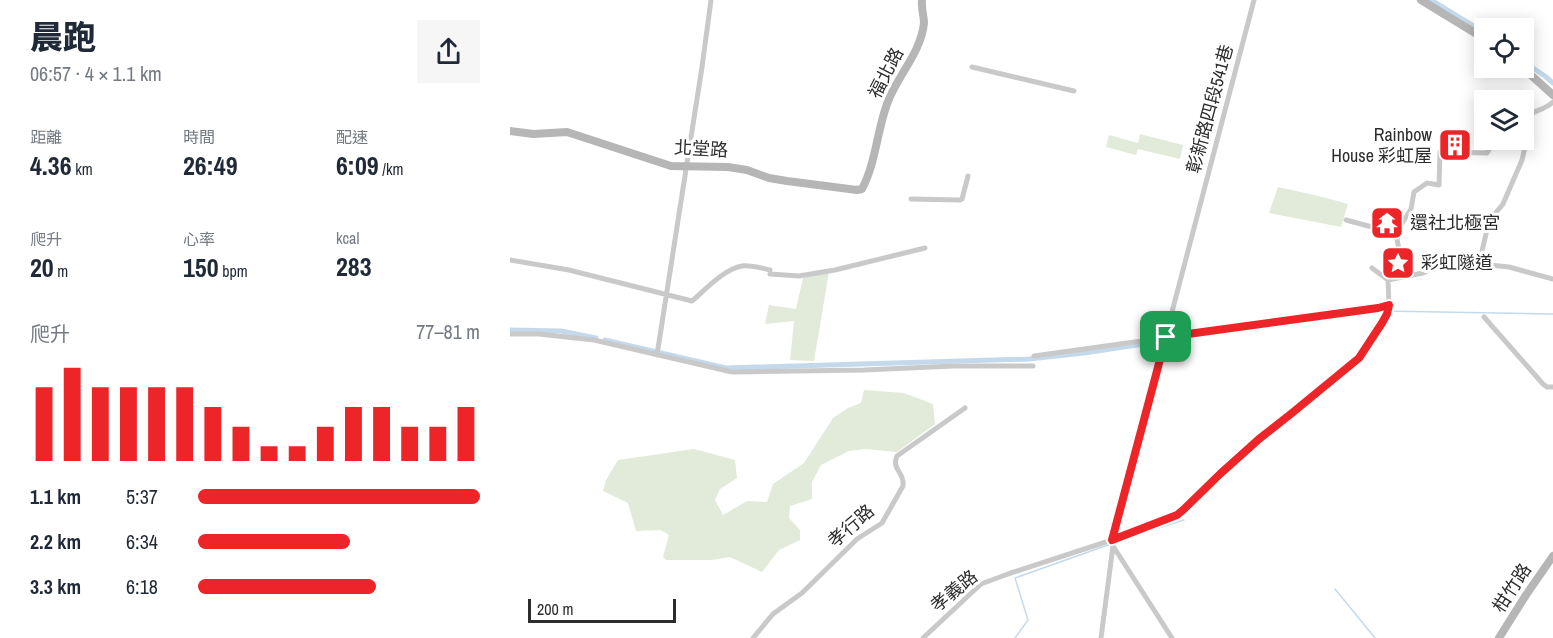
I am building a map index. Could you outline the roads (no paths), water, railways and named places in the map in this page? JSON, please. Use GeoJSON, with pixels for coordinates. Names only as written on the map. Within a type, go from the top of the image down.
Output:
{"type":"FeatureCollection","features":[{"type":"Feature","properties":{"kind":"street"},"geometry":{"type":"LineString","coordinates":[[657,355],[711,0]]}},
{"type":"Feature","properties":{"kind":"street","name":"福北路"},"geometry":{"type":"LineString","coordinates":[[872,160],[886,105],[917,49],[924,23],[922,0]]}},
{"type":"Feature","properties":{"kind":"street","name":"彰新路四段541巷"},"geometry":{"type":"LineString","coordinates":[[1101,638],[1113,543],[1254,0]]}},
{"type":"Feature","properties":{"kind":"street"},"geometry":{"type":"LineString","coordinates":[[1420,0],[1474,32]]}},
{"type":"Feature","properties":{"kind":"street"},"geometry":{"type":"LineString","coordinates":[[972,67],[1074,91]]}},
{"type":"Feature","properties":{"kind":"street"},"geometry":{"type":"LineString","coordinates":[[1534,78],[1553,94]]}},
{"type":"Feature","properties":{"kind":"street"},"geometry":{"type":"LineString","coordinates":[[1534,112],[1553,102]]}},
{"type":"Feature","properties":{"kind":"street","name":"北堂路"},"geometry":{"type":"LineString","coordinates":[[510,131],[533,134],[567,132],[671,166],[728,166],[770,178],[857,190],[862,189],[866,182],[872,160]]}},
{"type":"Feature","properties":{"kind":"street"},"geometry":{"type":"LineString","coordinates":[[1404,277],[1397,239],[1401,225],[1411,209],[1414,192],[1427,183],[1439,185],[1440,152],[1487,153],[1489,150]]}},
{"type":"Feature","properties":{"kind":"street"},"geometry":{"type":"LineString","coordinates":[[1479,264],[1490,221],[1503,204],[1524,150]]}},
{"type":"Feature","properties":{"kind":"street"},"geometry":{"type":"LineString","coordinates":[[911,199],[960,200],[968,176]]}},
{"type":"Feature","properties":{"kind":"street"},"geometry":{"type":"LineString","coordinates":[[1346,220],[1372,227]]}},
{"type":"Feature","properties":{"kind":"street"},"geometry":{"type":"LineString","coordinates":[[510,260],[569,270],[692,301],[727,271],[735,268],[744,266],[799,276],[925,249]]}},
{"type":"Feature","properties":{"kind":"street"},"geometry":{"type":"LineString","coordinates":[[1372,268],[1388,280],[1423,273],[1441,265],[1479,264],[1509,267],[1553,279]]}},
{"type":"Feature","properties":{"kind":"street"},"geometry":{"type":"LineString","coordinates":[[1034,356],[1378,308],[1389,305],[1388,280]]}},
{"type":"Feature","properties":{"kind":"street","name":"孝義路"},"geometry":{"type":"LineString","coordinates":[[923,638],[981,584],[1113,543],[1177,515],[1259,439],[1359,358],[1382,323],[1389,305]]}},
{"type":"Feature","properties":{"kind":"street"},"geometry":{"type":"LineString","coordinates":[[1484,317],[1542,384],[1546,387],[1553,387]]}},
{"type":"Feature","properties":{"kind":"street"},"geometry":{"type":"LineString","coordinates":[[510,333],[594,340],[732,372],[1033,366]]}},
{"type":"Feature","properties":{"kind":"street","name":"孝行路"},"geometry":{"type":"LineString","coordinates":[[753,638],[773,614],[802,593],[857,539],[882,523],[903,486],[904,479],[895,465],[897,456],[965,408]]}},
{"type":"Feature","properties":{"kind":"street"},"geometry":{"type":"LineString","coordinates":[[1113,543],[1172,638]]}},
{"type":"Feature","properties":{"kind":"street","name":"柑竹路"},"geometry":{"type":"LineString","coordinates":[[1499,638],[1553,556]]}},
{"type":"Feature","properties":{"kind":"waterway"},"geometry":{"type":"LineString","coordinates":[[1431,0],[1474,26]]}},
{"type":"Feature","properties":{"kind":"waterway"},"geometry":{"type":"LineString","coordinates":[[1534,69],[1553,83]]}},
{"type":"Feature","properties":{"kind":"waterway"},"geometry":{"type":"LineString","coordinates":[[1219,333],[1383,311],[1553,314]]}},
{"type":"Feature","properties":{"kind":"waterway"},"geometry":{"type":"LineString","coordinates":[[510,330],[561,331],[596,338]]}},
{"type":"Feature","properties":{"kind":"waterway"},"geometry":{"type":"LineString","coordinates":[[605,340],[726,368],[1029,359],[1203,335]]}},
{"type":"Feature","properties":{"kind":"waterway"},"geometry":{"type":"LineString","coordinates":[[1015,638],[1028,620],[1015,578],[1184,520]]}},
{"type":"Feature","properties":{"kind":"waterway"},"geometry":{"type":"LineString","coordinates":[[1335,589],[1375,638]]}},
{"type":"Feature","properties":{"kind":"place","name":"Rainbow House 彩虹屋"},"geometry":{"type":"Point","coordinates":[1455,145]}},
{"type":"Feature","properties":{"kind":"place","name":"還社北極宮"},"geometry":{"type":"Point","coordinates":[1387,223]}},
{"type":"Feature","properties":{"kind":"place","name":"彩虹隧道"},"geometry":{"type":"Point","coordinates":[1398,263]}}]}
